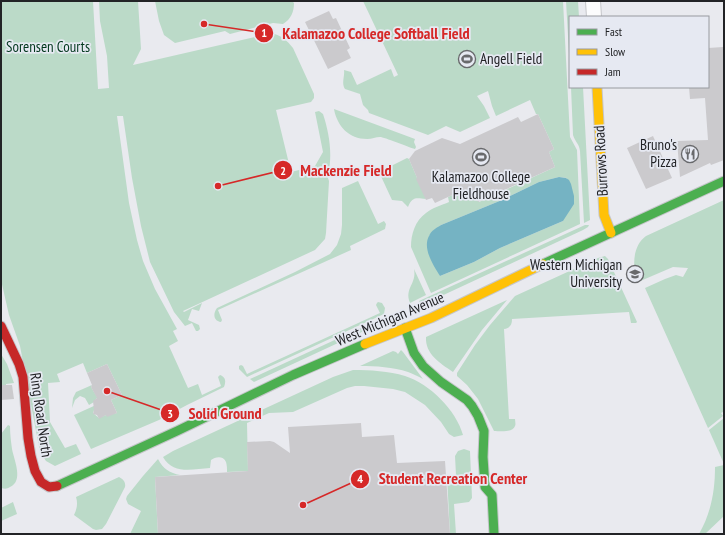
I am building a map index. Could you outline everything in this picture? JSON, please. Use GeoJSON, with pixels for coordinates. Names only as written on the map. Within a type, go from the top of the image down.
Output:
{"type":"FeatureCollection","features":[{"type":"Feature","properties":{"kind":"street"},"geometry":{"type":"LineString","coordinates":[[593,1],[594,16]]}},
{"type":"Feature","properties":{"kind":"street","name":"Burrows Road"},"geometry":{"type":"LineString","coordinates":[[598,88],[604,215],[611,233]]}},
{"type":"Feature","properties":{"kind":"street","name":"West Michigan Avenue"},"geometry":{"type":"LineString","coordinates":[[43,485],[52,488],[66,482],[191,425],[293,375],[380,337],[432,318],[545,263],[724,181]]}},
{"type":"Feature","properties":{"kind":"street","name":"Ring Road North"},"geometry":{"type":"LineString","coordinates":[[1,326],[18,360],[24,377],[28,434],[32,459],[39,479],[43,485]]}},
{"type":"Feature","properties":{"kind":"street"},"geometry":{"type":"LineString","coordinates":[[405,328],[419,361],[428,372],[467,400],[478,416],[484,431],[483,457],[485,487],[492,496],[494,534]]}},
{"type":"Feature","properties":{"kind":"green space","name":"Sorensen Courts"},"geometry":{"type":"Polygon","coordinates":[[[1,1],[93,1],[98,89],[109,88],[107,56],[100,21],[99,1],[138,1],[141,49],[133,65],[268,34],[279,35],[293,48],[314,94],[314,98],[311,102],[276,110],[291,172],[315,166],[323,152],[315,112],[319,111],[323,114],[330,144],[330,159],[327,175],[329,181],[325,239],[315,250],[183,311],[184,312],[202,303],[199,311],[192,309],[188,320],[199,325],[200,329],[196,331],[192,323],[185,326],[174,312],[150,262],[141,226],[132,178],[123,116],[117,116],[129,203],[137,240],[143,261],[155,289],[177,329],[173,331],[178,341],[169,346],[188,388],[198,384],[202,395],[221,386],[218,377],[220,375],[224,378],[225,383],[224,387],[159,420],[91,449],[74,415],[96,405],[93,413],[99,418],[117,413],[111,400],[122,395],[107,364],[87,373],[83,363],[57,374],[60,382],[48,383],[50,422],[65,448],[76,444],[81,454],[55,466],[46,461],[40,452],[20,346],[9,315],[1,280],[1,1]]]}},
{"type":"Feature","properties":{"kind":"green space"},"geometry":{"type":"Polygon","coordinates":[[[155,1],[293,1],[294,3],[292,15],[283,24],[273,23],[230,34],[225,31],[175,43],[164,35],[159,21],[155,1]]]}},
{"type":"Feature","properties":{"kind":"green space"},"geometry":{"type":"Polygon","coordinates":[[[363,1],[563,1],[570,137],[577,150],[580,224],[431,293],[411,247],[416,224],[422,216],[449,202],[448,197],[461,191],[464,197],[474,192],[479,202],[555,167],[549,152],[554,149],[530,100],[496,116],[488,91],[477,96],[490,118],[460,132],[446,126],[428,135],[369,113],[363,105],[360,94],[345,89],[343,84],[344,70],[351,72],[357,85],[391,69],[394,77],[398,75],[363,1]],[[559,177],[539,182],[502,200],[441,225],[433,231],[429,236],[440,276],[563,221],[567,178],[559,177]]]}},
{"type":"Feature","properties":{"kind":"green space"},"geometry":{"type":"Polygon","coordinates":[[[566,1],[578,1],[579,16],[569,16],[569,54],[566,1]]]}},
{"type":"Feature","properties":{"kind":"green space"},"geometry":{"type":"Polygon","coordinates":[[[571,88],[583,88],[590,220],[584,223],[580,151],[573,135],[571,88]]]}},
{"type":"Feature","properties":{"kind":"green space"},"geometry":{"type":"Polygon","coordinates":[[[334,109],[415,139],[414,142],[416,147],[415,149],[380,137],[367,139],[355,137],[349,134],[341,126],[334,109]]]}},
{"type":"Feature","properties":{"kind":"green space"},"geometry":{"type":"Polygon","coordinates":[[[407,158],[409,159],[426,199],[415,198],[411,201],[408,207],[402,201],[392,200],[379,172],[407,158]]]}},
{"type":"Feature","properties":{"kind":"green space"},"geometry":{"type":"Polygon","coordinates":[[[358,181],[378,224],[384,221],[386,224],[385,229],[350,246],[351,250],[218,310],[222,320],[221,322],[216,320],[214,314],[217,308],[330,254],[337,245],[341,234],[342,188],[358,181]]]}},
{"type":"Feature","properties":{"kind":"green space"},"geometry":{"type":"Polygon","coordinates":[[[724,200],[724,414],[723,412],[721,413],[723,416],[708,428],[645,288],[676,275],[683,277],[688,268],[673,267],[638,282],[634,258],[638,245],[646,236],[724,200]]]}},
{"type":"Feature","properties":{"kind":"green space"},"geometry":{"type":"Polygon","coordinates":[[[585,225],[589,225],[583,230],[422,305],[419,301],[585,225]]]}},
{"type":"Feature","properties":{"kind":"green space"},"geometry":{"type":"Polygon","coordinates":[[[605,256],[608,259],[637,322],[631,323],[629,312],[512,319],[510,326],[504,329],[509,419],[515,419],[515,425],[512,430],[509,431],[494,431],[478,399],[467,385],[457,376],[457,373],[490,325],[515,296],[605,256]]]}},
{"type":"Feature","properties":{"kind":"green space"},"geometry":{"type":"Polygon","coordinates":[[[414,269],[426,295],[410,303],[409,290],[414,279],[414,269]]]}},
{"type":"Feature","properties":{"kind":"green space"},"geometry":{"type":"Polygon","coordinates":[[[507,300],[482,330],[453,372],[434,358],[426,343],[426,337],[507,300]]]}},
{"type":"Feature","properties":{"kind":"green space"},"geometry":{"type":"Polygon","coordinates":[[[378,302],[382,303],[385,308],[384,314],[247,377],[239,369],[239,366],[243,366],[247,374],[380,313],[376,305],[378,302]]]}},
{"type":"Feature","properties":{"kind":"green space"},"geometry":{"type":"Polygon","coordinates":[[[378,320],[379,324],[254,382],[250,379],[378,320]]]}},
{"type":"Feature","properties":{"kind":"green space"},"geometry":{"type":"Polygon","coordinates":[[[401,350],[423,379],[408,372],[396,369],[360,366],[393,351],[398,354],[401,350]]]}},
{"type":"Feature","properties":{"kind":"green space"},"geometry":{"type":"Polygon","coordinates":[[[1,354],[7,364],[14,383],[1,385],[1,354]]]}},
{"type":"Feature","properties":{"kind":"green space"},"geometry":{"type":"Polygon","coordinates":[[[353,370],[379,371],[399,374],[424,385],[448,407],[460,426],[463,435],[454,437],[449,434],[441,422],[425,405],[405,392],[393,389],[355,386],[347,388],[293,412],[269,413],[247,423],[248,471],[227,472],[225,460],[219,457],[211,460],[210,468],[184,470],[178,469],[167,463],[163,457],[333,377],[353,370]]]}},
{"type":"Feature","properties":{"kind":"green space"},"geometry":{"type":"Polygon","coordinates":[[[92,385],[91,387],[97,397],[94,402],[89,405],[85,398],[80,396],[75,400],[72,408],[73,398],[76,392],[92,385]]]}},
{"type":"Feature","properties":{"kind":"green space"},"geometry":{"type":"Polygon","coordinates":[[[724,418],[724,464],[709,430],[724,418]]]}},
{"type":"Feature","properties":{"kind":"green space"},"geometry":{"type":"Polygon","coordinates":[[[8,425],[10,426],[12,449],[17,475],[14,484],[5,489],[1,488],[1,434],[8,425]]]}},
{"type":"Feature","properties":{"kind":"green space"},"geometry":{"type":"Polygon","coordinates":[[[464,449],[470,451],[472,498],[469,502],[454,504],[456,534],[450,534],[447,476],[456,475],[455,456],[458,451],[464,449]]]}},
{"type":"Feature","properties":{"kind":"green space"},"geometry":{"type":"Polygon","coordinates":[[[158,459],[167,470],[180,475],[155,477],[158,534],[130,534],[141,511],[128,504],[126,499],[127,496],[158,459]]]}},
{"type":"Feature","properties":{"kind":"green space"},"geometry":{"type":"Polygon","coordinates":[[[724,465],[724,516],[705,534],[699,534],[707,518],[712,502],[715,467],[724,465]]]}},
{"type":"Feature","properties":{"kind":"green space"},"geometry":{"type":"Polygon","coordinates":[[[119,477],[124,481],[125,487],[102,529],[93,529],[74,515],[77,506],[76,497],[119,477]]]}},
{"type":"Feature","properties":{"kind":"green space"},"geometry":{"type":"Polygon","coordinates":[[[13,502],[17,514],[1,521],[1,508],[13,502]]]}},
{"type":"Feature","properties":{"kind":"water"},"geometry":{"type":"Polygon","coordinates":[[[559,177],[569,180],[574,196],[574,204],[563,221],[440,276],[430,257],[427,246],[429,236],[434,230],[441,225],[502,200],[539,182],[559,177]]]}},
{"type":"Feature","properties":{"kind":"building"},"geometry":{"type":"Polygon","coordinates":[[[329,11],[333,19],[336,18],[350,48],[347,50],[351,58],[328,69],[305,22],[329,11]]]}},
{"type":"Feature","properties":{"kind":"building"},"geometry":{"type":"Polygon","coordinates":[[[723,47],[724,160],[711,165],[710,163],[680,177],[677,141],[708,140],[705,98],[690,99],[689,88],[709,88],[709,48],[723,47]]]}},
{"type":"Feature","properties":{"kind":"building","name":"Kalamazoo College Fieldhouse"},"geometry":{"type":"Polygon","coordinates":[[[538,114],[554,149],[549,152],[555,167],[478,202],[474,192],[463,197],[461,191],[435,203],[432,198],[426,200],[409,159],[415,151],[442,138],[460,144],[518,117],[521,122],[538,114]]]}},
{"type":"Feature","properties":{"kind":"building"},"geometry":{"type":"Polygon","coordinates":[[[653,136],[672,178],[646,189],[627,148],[653,136]]]}},
{"type":"Feature","properties":{"kind":"building"},"geometry":{"type":"Polygon","coordinates":[[[107,364],[122,395],[111,400],[117,413],[107,417],[106,415],[99,419],[97,415],[93,414],[93,401],[97,398],[91,387],[92,385],[87,373],[107,364]]]}},
{"type":"Feature","properties":{"kind":"building"},"geometry":{"type":"Polygon","coordinates":[[[1,385],[12,385],[14,399],[1,400],[1,385]]]}},
{"type":"Feature","properties":{"kind":"building"},"geometry":{"type":"Polygon","coordinates":[[[361,423],[362,437],[394,435],[397,463],[445,461],[450,534],[158,534],[155,477],[248,471],[247,442],[274,442],[290,453],[288,427],[361,423]]]}},
{"type":"Feature","properties":{"kind":"traffic: fast"},"geometry":{"type":"LineString","coordinates":[[543,264],[724,181]]}},
{"type":"Feature","properties":{"kind":"traffic: fast"},"geometry":{"type":"LineString","coordinates":[[405,328],[414,353],[423,366],[441,382],[467,400],[478,416],[484,431],[483,457],[485,487],[492,495],[494,534]]}},
{"type":"Feature","properties":{"kind":"traffic: fast"},"geometry":{"type":"LineString","coordinates":[[57,486],[177,431],[293,375],[365,344]]}},
{"type":"Feature","properties":{"kind":"traffic: slow"},"geometry":{"type":"LineString","coordinates":[[597,88],[604,215],[611,233]]}},
{"type":"Feature","properties":{"kind":"traffic: slow"},"geometry":{"type":"LineString","coordinates":[[365,344],[431,318],[543,264]]}},
{"type":"Feature","properties":{"kind":"traffic: jam"},"geometry":{"type":"LineString","coordinates":[[1,326],[19,364],[23,377],[28,438],[35,471],[41,482],[49,487],[57,486]]}},
{"type":"Feature","properties":{"kind":"place","name":"Kalamazoo College Softball Field"},"geometry":{"type":"Point","coordinates":[204,24]}},
{"type":"Feature","properties":{"kind":"place","name":"Angell Field"},"geometry":{"type":"Point","coordinates":[467,59]}},
{"type":"Feature","properties":{"kind":"place","name":"Bruno's Pizza"},"geometry":{"type":"Point","coordinates":[690,154]}},
{"type":"Feature","properties":{"kind":"place","name":"Kalamazoo College Fieldhouse"},"geometry":{"type":"Point","coordinates":[481,157]}},
{"type":"Feature","properties":{"kind":"place","name":"Mackenzie Field"},"geometry":{"type":"Point","coordinates":[218,186]}},
{"type":"Feature","properties":{"kind":"place","name":"Western Michigan University"},"geometry":{"type":"Point","coordinates":[635,274]}},
{"type":"Feature","properties":{"kind":"place","name":"Solid Ground"},"geometry":{"type":"Point","coordinates":[107,391]}},
{"type":"Feature","properties":{"kind":"place","name":"Student Recreation Center"},"geometry":{"type":"Point","coordinates":[303,505]}}]}
